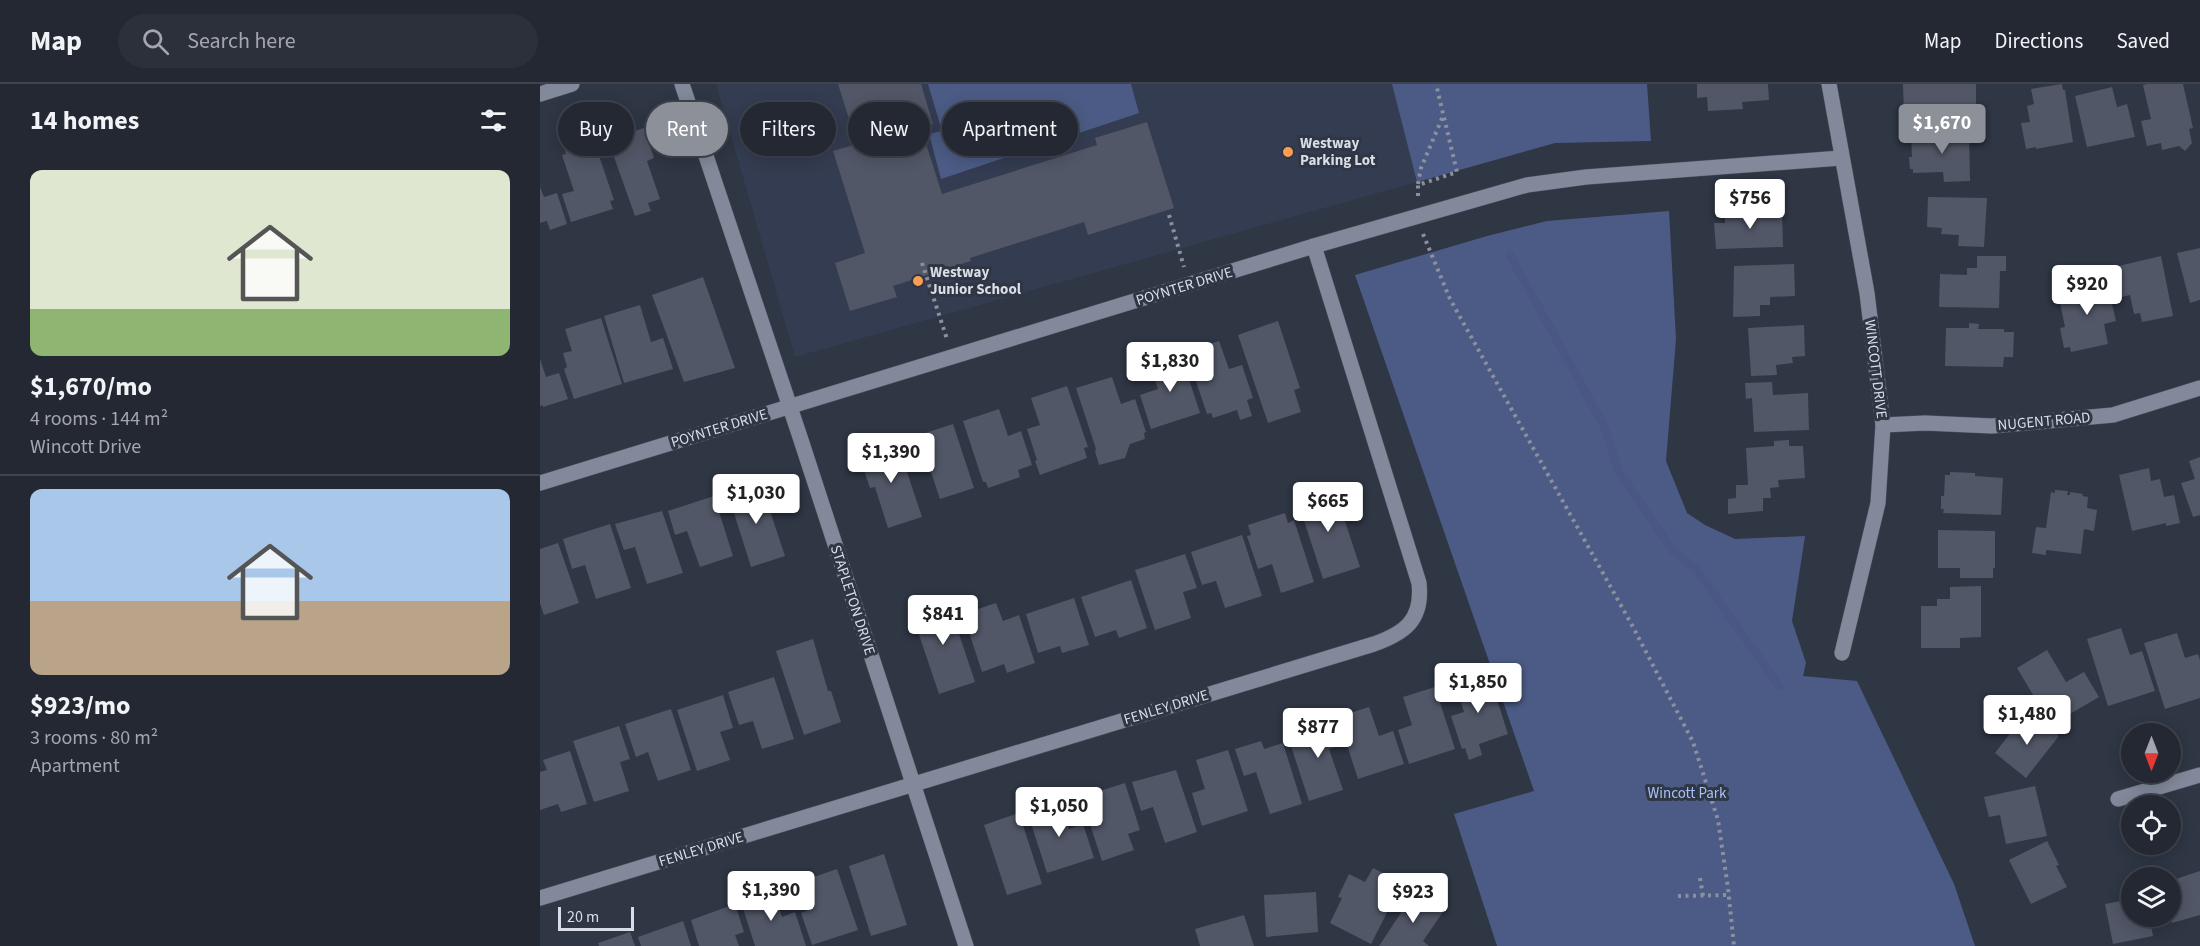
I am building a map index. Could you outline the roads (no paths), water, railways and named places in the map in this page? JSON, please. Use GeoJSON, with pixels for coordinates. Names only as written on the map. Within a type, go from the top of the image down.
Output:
{"type":"FeatureCollection","features":[{"type":"Feature","properties":{"kind":"street"},"geometry":{"type":"LineString","coordinates":[[540,94],[572,84]]}},
{"type":"Feature","properties":{"kind":"street","name":"STAPLETON DRIVE"},"geometry":{"type":"LineString","coordinates":[[682,84],[790,406],[966,946]]}},
{"type":"Feature","properties":{"kind":"street","name":"WINCOTT DRIVE"},"geometry":{"type":"LineString","coordinates":[[1829,84],[1867,293],[1883,425],[1878,503],[1842,653]]}},
{"type":"Feature","properties":{"kind":"street","name":"POYNTER DRIVE"},"geometry":{"type":"LineString","coordinates":[[540,483],[1314,246],[1527,185],[1586,177],[1841,159]]}},
{"type":"Feature","properties":{"kind":"street","name":"FENLEY DRIVE"},"geometry":{"type":"LineString","coordinates":[[540,898],[1374,644],[1403,631],[1412,621],[1418,609],[1419,583],[1314,246]]}},
{"type":"Feature","properties":{"kind":"street","name":"NUGENT ROAD"},"geometry":{"type":"LineString","coordinates":[[1883,425],[1925,423],[1992,426],[2112,415],[2200,388]]}},
{"type":"Feature","properties":{"kind":"street"},"geometry":{"type":"LineString","coordinates":[[2118,799],[2200,775]]}},
{"type":"Feature","properties":{"kind":"waterway"},"geometry":{"type":"LineString","coordinates":[[1510,255],[1604,426],[1619,472],[1673,551],[1696,569],[1779,686]]}},
{"type":"Feature","properties":{"kind":"place","name":"Westway Parking Lot"},"geometry":{"type":"Point","coordinates":[1288,152]}},
{"type":"Feature","properties":{"kind":"place","name":"Westway Junior School"},"geometry":{"type":"Point","coordinates":[918,281]}},
{"type":"Feature","properties":{"kind":"park label","name":"Wincott Park"},"geometry":{"type":"Point","coordinates":[1687,793]}}]}
